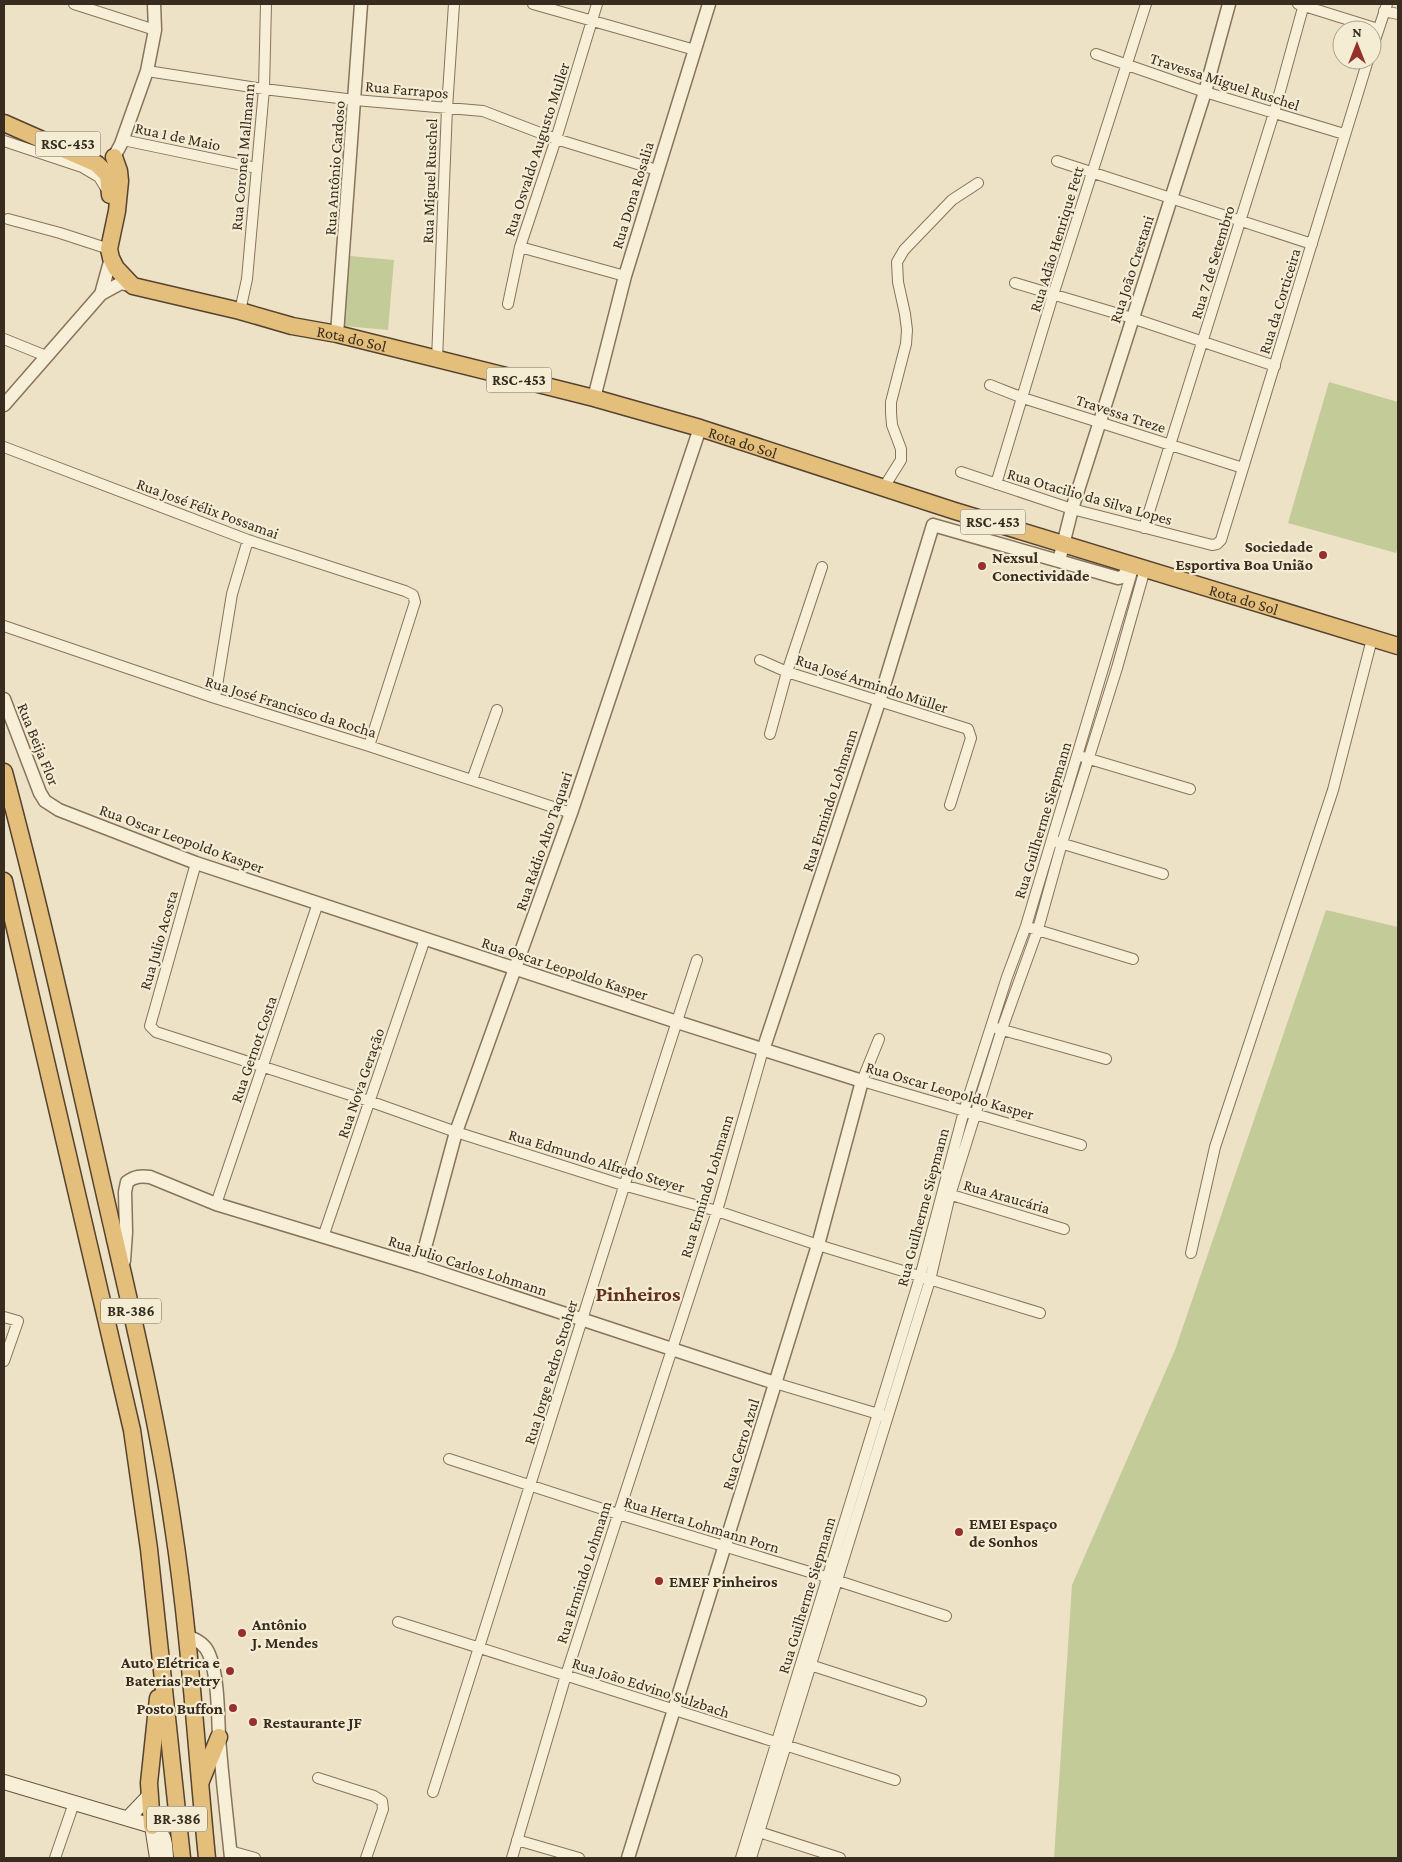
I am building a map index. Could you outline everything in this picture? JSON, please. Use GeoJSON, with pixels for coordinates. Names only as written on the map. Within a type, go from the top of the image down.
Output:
{"type":"FeatureCollection","features":[{"type":"Feature","properties":{"kind":"highway","name":"RSC-453"},"geometry":{"type":"LineString","coordinates":[[4,123],[97,164],[108,175],[110,248]]}},
{"type":"Feature","properties":{"kind":"highway","name":"RSC-453"},"geometry":{"type":"LineString","coordinates":[[22,130],[114,157],[120,181],[110,248]]}},
{"type":"Feature","properties":{"kind":"highway"},"geometry":{"type":"LineString","coordinates":[[59,148],[101,159],[114,157],[108,175]]}},
{"type":"Feature","properties":{"kind":"highway"},"geometry":{"type":"LineString","coordinates":[[110,248],[116,268],[134,286]]}},
{"type":"Feature","properties":{"kind":"highway","name":"Rota do Sol"},"geometry":{"type":"LineString","coordinates":[[134,286],[594,398],[700,428],[1064,543],[1133,573],[1398,646]]}},
{"type":"Feature","properties":{"kind":"highway","name":"BR-386"},"geometry":{"type":"LineString","coordinates":[[4,772],[27,859],[157,1428],[174,1531],[207,1858]]}},
{"type":"Feature","properties":{"kind":"highway","name":"BR-386"},"geometry":{"type":"LineString","coordinates":[[4,881],[132,1430],[149,1548],[182,1858]]}},
{"type":"Feature","properties":{"kind":"highway"},"geometry":{"type":"LineString","coordinates":[[152,1826],[149,1796],[150,1771],[162,1664]]}},
{"type":"Feature","properties":{"kind":"highway"},"geometry":{"type":"LineString","coordinates":[[200,1785],[219,1736]]}},
{"type":"Feature","properties":{"kind":"main road"},"geometry":{"type":"LineString","coordinates":[[4,1782],[152,1826],[160,1831],[165,1838],[166,1858]]}},
{"type":"Feature","properties":{"kind":"main road"},"geometry":{"type":"LineString","coordinates":[[128,1818],[149,1796]]}},
{"type":"Feature","properties":{"kind":"main road"},"geometry":{"type":"LineString","coordinates":[[152,1826],[157,1858]]}},
{"type":"Feature","properties":{"kind":"street"},"geometry":{"type":"LineString","coordinates":[[74,4],[155,30]]}},
{"type":"Feature","properties":{"kind":"street"},"geometry":{"type":"LineString","coordinates":[[114,157],[123,140],[147,71],[155,30],[154,4]]}},
{"type":"Feature","properties":{"kind":"street","name":"Rua Coronel Mallmann"},"geometry":{"type":"LineString","coordinates":[[240,311],[247,279],[264,88],[266,4]]}},
{"type":"Feature","properties":{"kind":"street","name":"Rua Antônio Cardoso"},"geometry":{"type":"LineString","coordinates":[[337,334],[361,4]]}},
{"type":"Feature","properties":{"kind":"street","name":"Rua Miguel Ruschel"},"geometry":{"type":"LineString","coordinates":[[437,360],[454,4]]}},
{"type":"Feature","properties":{"kind":"street"},"geometry":{"type":"LineString","coordinates":[[533,4],[695,50]]}},
{"type":"Feature","properties":{"kind":"street","name":"Rua Osvaldo Augusto Muller"},"geometry":{"type":"LineString","coordinates":[[508,304],[520,247],[556,139],[597,4]]}},
{"type":"Feature","properties":{"kind":"street","name":"Rua Dona Rosalia"},"geometry":{"type":"LineString","coordinates":[[594,398],[624,276],[709,4]]}},
{"type":"Feature","properties":{"kind":"street","name":"Rua Adão Henrique Fett"},"geometry":{"type":"LineString","coordinates":[[996,484],[1053,295],[1146,4]]}},
{"type":"Feature","properties":{"kind":"street","name":"Rua João Crestani"},"geometry":{"type":"LineString","coordinates":[[1059,561],[1072,509],[1098,422],[1205,92],[1229,4]]}},
{"type":"Feature","properties":{"kind":"street"},"geometry":{"type":"LineString","coordinates":[[1302,4],[1349,20]]}},
{"type":"Feature","properties":{"kind":"street","name":"Rua 7 de Setembro"},"geometry":{"type":"LineString","coordinates":[[1144,528],[1274,113],[1302,4]]}},
{"type":"Feature","properties":{"kind":"street"},"geometry":{"type":"LineString","coordinates":[[1381,20],[1385,8],[1398,14]]}},
{"type":"Feature","properties":{"kind":"street","name":"Travessa Miguel Ruschel"},"geometry":{"type":"LineString","coordinates":[[1096,54],[1205,92],[1344,134]]}},
{"type":"Feature","properties":{"kind":"street","name":"Rua da Corticeira"},"geometry":{"type":"LineString","coordinates":[[1212,546],[1221,540],[1365,70]]}},
{"type":"Feature","properties":{"kind":"street","name":"Rua Farrapos"},"geometry":{"type":"LineString","coordinates":[[147,71],[355,100],[483,111],[556,139],[657,170]]}},
{"type":"Feature","properties":{"kind":"street","name":"Rua 1 de Maio"},"geometry":{"type":"LineString","coordinates":[[123,140],[257,168]]}},
{"type":"Feature","properties":{"kind":"street"},"geometry":{"type":"LineString","coordinates":[[4,141],[92,172],[99,177],[110,196]]}},
{"type":"Feature","properties":{"kind":"street"},"geometry":{"type":"LineString","coordinates":[[1057,161],[1312,244]]}},
{"type":"Feature","properties":{"kind":"street"},"geometry":{"type":"LineString","coordinates":[[884,487],[901,460],[901,449],[892,425],[891,408],[906,344],[907,330],[898,282],[897,262],[904,250],[952,200],[978,183]]}},
{"type":"Feature","properties":{"kind":"street"},"geometry":{"type":"LineString","coordinates":[[8,218],[110,248],[101,294]]}},
{"type":"Feature","properties":{"kind":"street"},"geometry":{"type":"LineString","coordinates":[[520,247],[624,276]]}},
{"type":"Feature","properties":{"kind":"street"},"geometry":{"type":"LineString","coordinates":[[4,405],[101,294],[121,283],[134,286]]}},
{"type":"Feature","properties":{"kind":"street"},"geometry":{"type":"LineString","coordinates":[[1015,283],[1132,318],[1275,366]]}},
{"type":"Feature","properties":{"kind":"street"},"geometry":{"type":"LineString","coordinates":[[4,339],[46,356]]}},
{"type":"Feature","properties":{"kind":"street","name":"Travessa Treze"},"geometry":{"type":"LineString","coordinates":[[990,385],[1023,398],[1243,468]]}},
{"type":"Feature","properties":{"kind":"street","name":"Rua Rádio Alto Taquari"},"geometry":{"type":"LineString","coordinates":[[420,1266],[456,1132],[571,813],[700,428]]}},
{"type":"Feature","properties":{"kind":"street","name":"Rua José Félix Possamai"},"geometry":{"type":"LineString","coordinates":[[4,447],[248,540],[413,595],[416,602],[369,746]]}},
{"type":"Feature","properties":{"kind":"street","name":"Rua Otacilio da Silva Lopes"},"geometry":{"type":"LineString","coordinates":[[961,472],[1072,509],[1212,546]]}},
{"type":"Feature","properties":{"kind":"street"},"geometry":{"type":"LineString","coordinates":[[924,500],[933,525],[1118,578],[1133,573]]}},
{"type":"Feature","properties":{"kind":"street","name":"Rua Ermindo Lohmann"},"geometry":{"type":"LineString","coordinates":[[512,1858],[566,1675],[717,1211],[762,1050],[879,702],[933,525]]}},
{"type":"Feature","properties":{"kind":"street"},"geometry":{"type":"LineString","coordinates":[[215,698],[232,594],[248,540]]}},
{"type":"Feature","properties":{"kind":"street"},"geometry":{"type":"LineString","coordinates":[[770,734],[787,672],[822,567]]}},
{"type":"Feature","properties":{"kind":"street","name":"Rua Guilherme Siepmann"},"geometry":{"type":"LineString","coordinates":[[751,1858],[755,1830],[925,1278],[964,1111],[1007,977],[1026,926],[1133,573]]}},
{"type":"Feature","properties":{"kind":"street","name":"Rua Guilherme Siepmann"},"geometry":{"type":"LineString","coordinates":[[946,1194],[1038,929],[1062,843],[1100,724],[1133,573]]}},
{"type":"Feature","properties":{"kind":"street","name":"Rua José Francisco da Rocha"},"geometry":{"type":"LineString","coordinates":[[4,626],[215,698],[369,746],[571,813]]}},
{"type":"Feature","properties":{"kind":"street"},"geometry":{"type":"LineString","coordinates":[[1191,1253],[1215,1147],[1333,790],[1372,639]]}},
{"type":"Feature","properties":{"kind":"street","name":"Rua José Armindo Müller"},"geometry":{"type":"LineString","coordinates":[[760,660],[787,672],[968,729],[971,738],[950,805]]}},
{"type":"Feature","properties":{"kind":"street","name":"Rua Beija Flor"},"geometry":{"type":"LineString","coordinates":[[4,699],[40,793],[45,801]]}},
{"type":"Feature","properties":{"kind":"street"},"geometry":{"type":"LineString","coordinates":[[472,780],[497,710]]}},
{"type":"Feature","properties":{"kind":"street"},"geometry":{"type":"LineString","coordinates":[[1077,755],[1190,789]]}},
{"type":"Feature","properties":{"kind":"street","name":"Rua Oscar Leopoldo Kasper"},"geometry":{"type":"LineString","coordinates":[[45,801],[59,810],[196,863],[762,1050],[975,1115],[1081,1145]]}},
{"type":"Feature","properties":{"kind":"street"},"geometry":{"type":"LineString","coordinates":[[1052,840],[1163,874]]}},
{"type":"Feature","properties":{"kind":"street","name":"Rua Julio Acosta"},"geometry":{"type":"LineString","coordinates":[[150,1026],[196,863]]}},
{"type":"Feature","properties":{"kind":"street","name":"Rua Gernot Costa"},"geometry":{"type":"LineString","coordinates":[[216,1204],[318,903]]}},
{"type":"Feature","properties":{"kind":"street"},"geometry":{"type":"LineString","coordinates":[[1026,926],[1133,959]]}},
{"type":"Feature","properties":{"kind":"street","name":"Rua Nova Geração"},"geometry":{"type":"LineString","coordinates":[[323,1237],[425,939]]}},
{"type":"Feature","properties":{"kind":"street","name":"Rua Jorge Pedro Stroher"},"geometry":{"type":"LineString","coordinates":[[432,1792],[531,1486],[623,1185],[697,960]]}},
{"type":"Feature","properties":{"kind":"street"},"geometry":{"type":"LineString","coordinates":[[1007,977],[1020,982]]}},
{"type":"Feature","properties":{"kind":"street","name":"Rua Edmundo Alfredo Steyer"},"geometry":{"type":"LineString","coordinates":[[150,1026],[156,1032],[369,1101],[456,1132],[623,1185],[717,1211],[818,1245],[1040,1313]]}},
{"type":"Feature","properties":{"kind":"street"},"geometry":{"type":"LineString","coordinates":[[991,1027],[1106,1060]]}},
{"type":"Feature","properties":{"kind":"street","name":"Rua Cerro Azul"},"geometry":{"type":"LineString","coordinates":[[628,1858],[818,1245],[862,1081],[879,1039]]}},
{"type":"Feature","properties":{"kind":"street","name":"Rua Julio Carlos Lohmann"},"geometry":{"type":"LineString","coordinates":[[123,1274],[126,1232],[125,1192],[127,1182],[141,1176],[150,1177],[216,1204],[420,1266],[672,1350],[883,1415]]}},
{"type":"Feature","properties":{"kind":"street","name":"Rua Araucária"},"geometry":{"type":"LineString","coordinates":[[946,1194],[1064,1229]]}},
{"type":"Feature","properties":{"kind":"street"},"geometry":{"type":"LineString","coordinates":[[4,1317],[18,1321],[4,1361]]}},
{"type":"Feature","properties":{"kind":"street","name":"Rua Herta Lohmann Porn"},"geometry":{"type":"LineString","coordinates":[[449,1459],[725,1548],[831,1579],[946,1616]]}},
{"type":"Feature","properties":{"kind":"street","name":"Rua João Edvino Sulzbach"},"geometry":{"type":"LineString","coordinates":[[398,1622],[895,1780]]}},
{"type":"Feature","properties":{"kind":"street"},"geometry":{"type":"LineString","coordinates":[[186,1636],[196,1639],[203,1645],[212,1662],[230,1855],[255,1858]]}},
{"type":"Feature","properties":{"kind":"street"},"geometry":{"type":"LineString","coordinates":[[805,1664],[920,1701]]}},
{"type":"Feature","properties":{"kind":"street"},"geometry":{"type":"LineString","coordinates":[[318,1778],[374,1796],[382,1801],[383,1809],[366,1858]]}},
{"type":"Feature","properties":{"kind":"street"},"geometry":{"type":"LineString","coordinates":[[55,1858],[74,1803]]}},
{"type":"Feature","properties":{"kind":"street"},"geometry":{"type":"LineString","coordinates":[[755,1830],[840,1858]]}},
{"type":"Feature","properties":{"kind":"street","name":"Rua Guilherme Siepmann"},"geometry":{"type":"LineString","coordinates":[[741,1858],[755,1830]]}},
{"type":"Feature","properties":{"kind":"street"},"geometry":{"type":"LineString","coordinates":[[517,1840],[579,1858]]}},
{"type":"Feature","properties":{"kind":"green space"},"geometry":{"type":"Polygon","coordinates":[[[350,256],[394,260],[388,330],[344,326],[350,256]]]}},
{"type":"Feature","properties":{"kind":"green space"},"geometry":{"type":"Polygon","coordinates":[[[1329,382],[1398,402],[1398,545],[1396,553],[1288,523],[1329,382]]]}},
{"type":"Feature","properties":{"kind":"green space"},"geometry":{"type":"Polygon","coordinates":[[[1326,910],[1398,927],[1398,1858],[1054,1858],[1072,1585],[1175,1350],[1326,910]]]}},
{"type":"Feature","properties":{"kind":"place","name":"Sociedade Esportiva Boa União"},"geometry":{"type":"Point","coordinates":[1323,555]}},
{"type":"Feature","properties":{"kind":"place","name":"Nexsul Conectividade"},"geometry":{"type":"Point","coordinates":[982,566]}},
{"type":"Feature","properties":{"kind":"place","name":"EMEI Espaço de Sonhos"},"geometry":{"type":"Point","coordinates":[959,1532]}},
{"type":"Feature","properties":{"kind":"place","name":"EMEF Pinheiros"},"geometry":{"type":"Point","coordinates":[659,1581]}},
{"type":"Feature","properties":{"kind":"place","name":"Antônio J. Mendes"},"geometry":{"type":"Point","coordinates":[242,1633]}},
{"type":"Feature","properties":{"kind":"place","name":"Auto Elétrica e Baterias Petry"},"geometry":{"type":"Point","coordinates":[230,1671]}},
{"type":"Feature","properties":{"kind":"place","name":"Posto Buffon"},"geometry":{"type":"Point","coordinates":[233,1708]}},
{"type":"Feature","properties":{"kind":"place","name":"Restaurante JF"},"geometry":{"type":"Point","coordinates":[253,1722]}},
{"type":"Feature","properties":{"kind":"district","name":"Pinheiros"},"geometry":{"type":"Point","coordinates":[638,1294]}}]}
